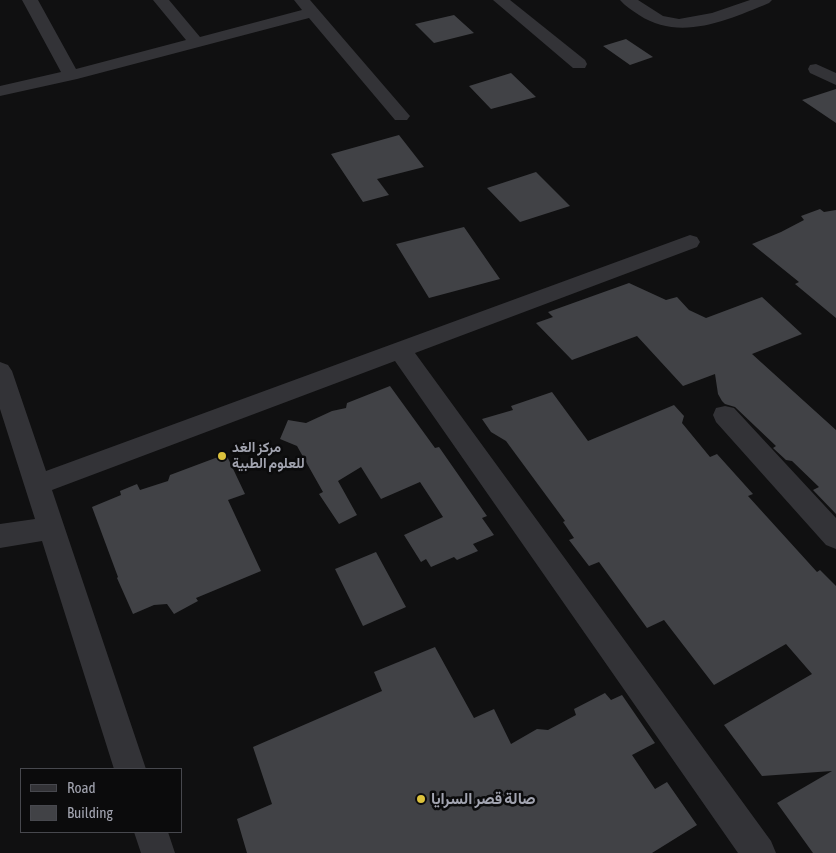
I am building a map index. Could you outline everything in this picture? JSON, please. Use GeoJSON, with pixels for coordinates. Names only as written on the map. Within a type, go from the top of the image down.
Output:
{"type":"FeatureCollection","features":[{"type":"Feature","properties":{"kind":"street"},"geometry":{"type":"LineString","coordinates":[[30,0],[71,75]]}},
{"type":"Feature","properties":{"kind":"street"},"geometry":{"type":"LineString","coordinates":[[161,0],[196,42]]}},
{"type":"Feature","properties":{"kind":"street"},"geometry":{"type":"LineString","coordinates":[[302,0],[400,116]]}},
{"type":"Feature","properties":{"kind":"street"},"geometry":{"type":"LineString","coordinates":[[502,0],[579,64]]}},
{"type":"Feature","properties":{"kind":"street"},"geometry":{"type":"LineString","coordinates":[[628,0],[652,17],[680,24],[714,16],[764,0]]}},
{"type":"Feature","properties":{"kind":"street"},"geometry":{"type":"LineString","coordinates":[[0,91],[71,75],[314,12]]}},
{"type":"Feature","properties":{"kind":"street"},"geometry":{"type":"LineString","coordinates":[[816,68],[836,80]]}},
{"type":"Feature","properties":{"kind":"street"},"geometry":{"type":"LineString","coordinates":[[37,485],[690,242]]}},
{"type":"Feature","properties":{"kind":"street"},"geometry":{"type":"LineString","coordinates":[[400,350],[759,853]]}},
{"type":"Feature","properties":{"kind":"street"},"geometry":{"type":"LineString","coordinates":[[0,371],[130,768]]}},
{"type":"Feature","properties":{"kind":"street"},"geometry":{"type":"LineString","coordinates":[[725,415],[836,537]]}},
{"type":"Feature","properties":{"kind":"street"},"geometry":{"type":"LineString","coordinates":[[0,536],[52,528]]}},
{"type":"Feature","properties":{"kind":"street"},"geometry":{"type":"LineString","coordinates":[[151,833],[158,853]]}},
{"type":"Feature","properties":{"kind":"building"},"geometry":{"type":"Polygon","coordinates":[[[454,15],[474,33],[434,43],[415,24],[454,15]]]}},
{"type":"Feature","properties":{"kind":"building"},"geometry":{"type":"Polygon","coordinates":[[[626,39],[653,57],[630,65],[603,46],[626,39]]]}},
{"type":"Feature","properties":{"kind":"building"},"geometry":{"type":"Polygon","coordinates":[[[511,73],[536,97],[491,109],[469,86],[511,73]]]}},
{"type":"Feature","properties":{"kind":"building"},"geometry":{"type":"Polygon","coordinates":[[[836,89],[836,123],[802,100],[836,89]]]}},
{"type":"Feature","properties":{"kind":"building"},"geometry":{"type":"Polygon","coordinates":[[[399,135],[424,167],[377,179],[389,195],[363,202],[331,154],[399,135]]]}},
{"type":"Feature","properties":{"kind":"building"},"geometry":{"type":"Polygon","coordinates":[[[536,172],[570,206],[520,222],[487,188],[536,172]]]}},
{"type":"Feature","properties":{"kind":"building"},"geometry":{"type":"Polygon","coordinates":[[[820,209],[824,212],[836,210],[836,318],[795,284],[799,282],[752,244],[781,232],[804,220],[801,216],[820,209]]]}},
{"type":"Feature","properties":{"kind":"building"},"geometry":{"type":"Polygon","coordinates":[[[464,227],[500,279],[429,298],[396,244],[464,227]]]}},
{"type":"Feature","properties":{"kind":"building"},"geometry":{"type":"Polygon","coordinates":[[[629,283],[666,300],[677,297],[689,310],[706,318],[762,297],[802,334],[752,354],[836,430],[836,514],[813,490],[819,487],[792,461],[786,460],[773,448],[776,446],[735,407],[722,401],[718,394],[715,374],[683,386],[637,336],[572,360],[536,323],[553,317],[548,312],[629,283]]]}},
{"type":"Feature","properties":{"kind":"building"},"geometry":{"type":"Polygon","coordinates":[[[390,386],[435,448],[439,447],[487,516],[482,518],[494,535],[473,544],[478,551],[457,560],[454,557],[431,567],[426,559],[421,562],[404,535],[443,517],[420,482],[381,499],[361,467],[338,481],[357,515],[339,524],[319,494],[323,492],[297,446],[280,439],[288,420],[306,423],[332,411],[346,408],[347,403],[390,386]]]}},
{"type":"Feature","properties":{"kind":"building"},"geometry":{"type":"Polygon","coordinates":[[[552,392],[588,441],[674,405],[684,416],[682,423],[710,457],[717,454],[753,494],[748,496],[817,572],[820,570],[836,586],[836,853],[813,853],[777,803],[832,771],[762,776],[724,725],[812,674],[786,644],[714,685],[664,620],[647,628],[599,562],[589,566],[569,540],[574,538],[563,522],[565,521],[506,441],[491,432],[482,419],[513,410],[511,406],[552,392]]]}},
{"type":"Feature","properties":{"kind":"building"},"geometry":{"type":"Polygon","coordinates":[[[226,454],[245,494],[228,500],[261,571],[196,598],[198,601],[174,614],[167,604],[154,605],[133,614],[117,578],[92,507],[121,495],[120,491],[137,484],[140,490],[168,481],[170,475],[226,454]]]}},
{"type":"Feature","properties":{"kind":"building"},"geometry":{"type":"Polygon","coordinates":[[[376,552],[406,607],[363,626],[335,569],[376,552]]]}},
{"type":"Feature","properties":{"kind":"building"},"geometry":{"type":"Polygon","coordinates":[[[435,647],[474,718],[494,709],[511,744],[537,729],[548,730],[576,715],[574,709],[605,693],[611,700],[622,695],[655,743],[632,755],[655,789],[667,782],[697,825],[652,853],[247,853],[237,819],[272,804],[253,747],[382,691],[374,672],[435,647]]]}},
{"type":"Feature","properties":{"kind":"place","name":"مركز الغد للعلوم الطبية"},"geometry":{"type":"Point","coordinates":[222,456]}},
{"type":"Feature","properties":{"kind":"place","name":"صالة قصر السرايا"},"geometry":{"type":"Point","coordinates":[421,799]}}]}
